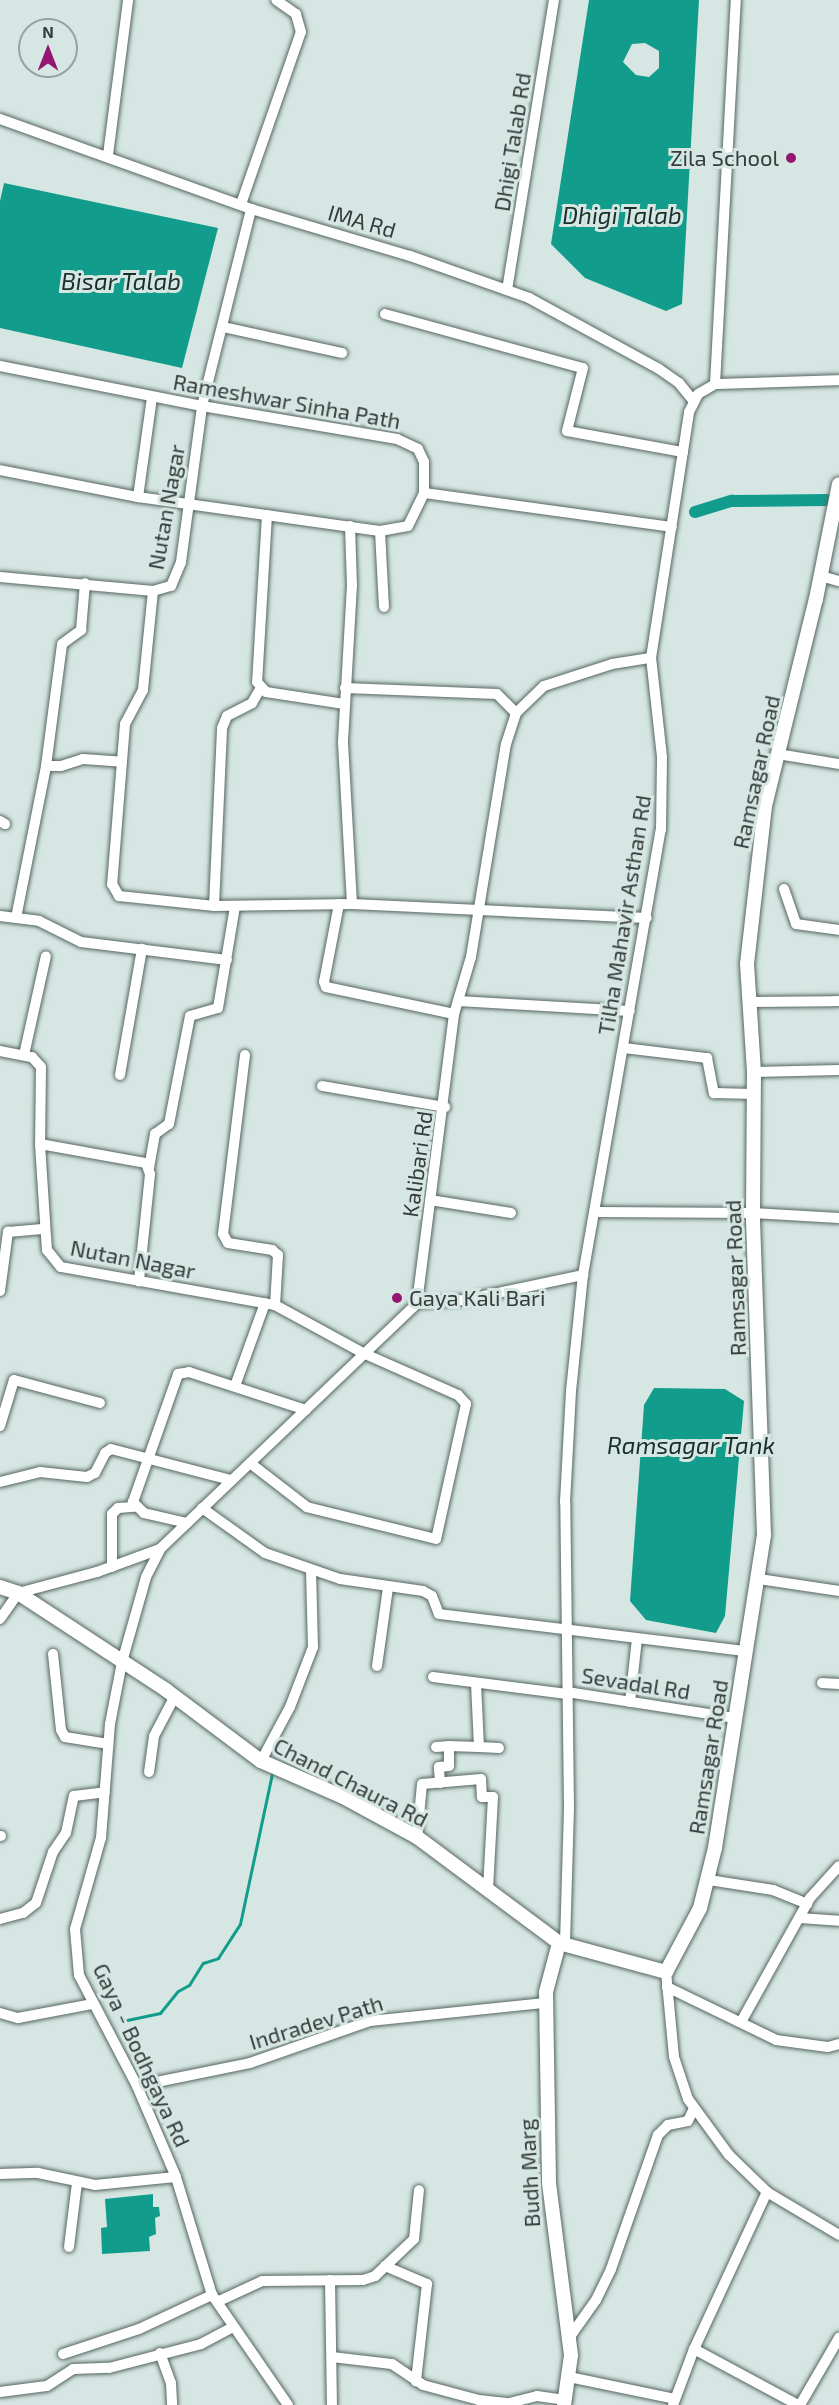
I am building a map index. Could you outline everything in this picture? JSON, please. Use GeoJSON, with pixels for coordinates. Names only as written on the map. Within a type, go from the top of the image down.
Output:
{"type":"FeatureCollection","features":[{"type":"Feature","properties":{"kind":"street"},"geometry":{"type":"LineString","coordinates":[[108,155],[128,0]]}},
{"type":"Feature","properties":{"kind":"street","name":"Nutan Nagar"},"geometry":{"type":"LineString","coordinates":[[0,577],[153,591],[171,586],[178,576],[202,406],[223,327],[246,207],[301,32],[296,14],[276,0]]}},
{"type":"Feature","properties":{"kind":"street","name":"Dhigi Talab Rd"},"geometry":{"type":"LineString","coordinates":[[507,290],[554,0]]}},
{"type":"Feature","properties":{"kind":"street"},"geometry":{"type":"LineString","coordinates":[[715,384],[736,0]]}},
{"type":"Feature","properties":{"kind":"street","name":"IMA Rd"},"geometry":{"type":"LineString","coordinates":[[0,119],[108,155],[246,207],[410,256],[507,290],[659,369],[679,383],[693,400]]}},
{"type":"Feature","properties":{"kind":"street"},"geometry":{"type":"LineString","coordinates":[[385,314],[583,368],[567,431],[683,452]]}},
{"type":"Feature","properties":{"kind":"street"},"geometry":{"type":"LineString","coordinates":[[223,327],[342,352]]}},
{"type":"Feature","properties":{"kind":"street","name":"Rameshwar Sinha Path"},"geometry":{"type":"LineString","coordinates":[[0,366],[152,397],[409,443],[424,462],[424,493]]}},
{"type":"Feature","properties":{"kind":"street"},"geometry":{"type":"LineString","coordinates":[[693,400],[715,384],[839,380]]}},
{"type":"Feature","properties":{"kind":"street"},"geometry":{"type":"LineString","coordinates":[[138,497],[152,397]]}},
{"type":"Feature","properties":{"kind":"street","name":"Tilha Mahavir Asthan Rd"},"geometry":{"type":"LineString","coordinates":[[562,1943],[567,1693],[564,1631],[565,1485],[584,1275],[646,918],[664,792],[651,658],[693,400]]}},
{"type":"Feature","properties":{"kind":"street"},"geometry":{"type":"LineString","coordinates":[[0,470],[138,497],[380,531],[408,526],[424,493],[672,526]]}},
{"type":"Feature","properties":{"kind":"street"},"geometry":{"type":"LineString","coordinates":[[839,484],[821,576],[839,581]]}},
{"type":"Feature","properties":{"kind":"street"},"geometry":{"type":"LineString","coordinates":[[214,906],[224,721],[252,703],[260,688],[257,672],[267,515]]}},
{"type":"Feature","properties":{"kind":"street"},"geometry":{"type":"LineString","coordinates":[[350,526],[352,585],[344,704],[352,904]]}},
{"type":"Feature","properties":{"kind":"street"},"geometry":{"type":"LineString","coordinates":[[380,531],[384,607]]}},
{"type":"Feature","properties":{"kind":"street","name":"Ramsagar Road"},"geometry":{"type":"LineString","coordinates":[[666,1972],[700,1908],[709,1880],[734,1718],[759,1579],[764,1535],[753,1213],[754,1072],[747,964],[760,834],[821,576]]}},
{"type":"Feature","properties":{"kind":"street"},"geometry":{"type":"LineString","coordinates":[[16,918],[46,766],[62,644],[81,630],[85,583]]}},
{"type":"Feature","properties":{"kind":"street"},"geometry":{"type":"LineString","coordinates":[[153,591],[143,690],[128,714],[122,762],[113,892],[128,898],[214,906],[352,904],[646,918]]}},
{"type":"Feature","properties":{"kind":"street","name":"Kalibari Rd"},"geometry":{"type":"LineString","coordinates":[[417,1303],[429,1200],[445,1107],[454,1014],[471,957],[506,744],[516,713],[544,686],[612,664],[651,658]]}},
{"type":"Feature","properties":{"kind":"street"},"geometry":{"type":"LineString","coordinates":[[260,688],[344,704]]}},
{"type":"Feature","properties":{"kind":"street"},"geometry":{"type":"LineString","coordinates":[[345,688],[497,694],[516,713]]}},
{"type":"Feature","properties":{"kind":"street"},"geometry":{"type":"LineString","coordinates":[[778,754],[839,764]]}},
{"type":"Feature","properties":{"kind":"street"},"geometry":{"type":"LineString","coordinates":[[46,766],[61,766],[83,759],[122,762]]}},
{"type":"Feature","properties":{"kind":"street"},"geometry":{"type":"LineString","coordinates":[[784,889],[796,924],[839,930]]}},
{"type":"Feature","properties":{"kind":"street"},"geometry":{"type":"LineString","coordinates":[[339,904],[324,982],[326,987],[454,1014]]}},
{"type":"Feature","properties":{"kind":"street"},"geometry":{"type":"LineString","coordinates":[[139,1281],[149,1168],[155,1134],[169,1124],[190,1016],[218,1008],[235,906]]}},
{"type":"Feature","properties":{"kind":"street"},"geometry":{"type":"LineString","coordinates":[[0,916],[53,926],[81,942],[227,960]]}},
{"type":"Feature","properties":{"kind":"street"},"geometry":{"type":"LineString","coordinates":[[120,1075],[142,949]]}},
{"type":"Feature","properties":{"kind":"street"},"geometry":{"type":"LineString","coordinates":[[0,1051],[24,1055],[46,956]]}},
{"type":"Feature","properties":{"kind":"street"},"geometry":{"type":"LineString","coordinates":[[458,1001],[630,1011]]}},
{"type":"Feature","properties":{"kind":"street"},"geometry":{"type":"LineString","coordinates":[[749,1002],[839,1001]]}},
{"type":"Feature","properties":{"kind":"street"},"geometry":{"type":"LineString","coordinates":[[624,1048],[707,1058],[714,1093],[754,1094]]}},
{"type":"Feature","properties":{"kind":"street","name":"Nutan Nagar"},"geometry":{"type":"LineString","coordinates":[[24,1055],[41,1066],[40,1144],[45,1229],[48,1250],[61,1267],[270,1304],[363,1353],[458,1395],[466,1404],[436,1539],[307,1507],[250,1463]]}},
{"type":"Feature","properties":{"kind":"street"},"geometry":{"type":"LineString","coordinates":[[235,1386],[270,1304],[278,1255],[272,1250],[228,1243],[223,1234],[245,1055]]}},
{"type":"Feature","properties":{"kind":"street"},"geometry":{"type":"LineString","coordinates":[[754,1072],[839,1070]]}},
{"type":"Feature","properties":{"kind":"street"},"geometry":{"type":"LineString","coordinates":[[322,1086],[445,1107]]}},
{"type":"Feature","properties":{"kind":"street"},"geometry":{"type":"LineString","coordinates":[[40,1144],[140,1160],[149,1168]]}},
{"type":"Feature","properties":{"kind":"street"},"geometry":{"type":"LineString","coordinates":[[429,1200],[511,1213]]}},
{"type":"Feature","properties":{"kind":"street"},"geometry":{"type":"LineString","coordinates":[[595,1212],[753,1213],[839,1218]]}},
{"type":"Feature","properties":{"kind":"street"},"geometry":{"type":"LineString","coordinates":[[0,1291],[8,1232],[45,1229]]}},
{"type":"Feature","properties":{"kind":"street"},"geometry":{"type":"LineString","coordinates":[[0,1587],[18,1593],[122,1662],[146,1578],[160,1549],[417,1303],[464,1300],[584,1275]]}},
{"type":"Feature","properties":{"kind":"street"},"geometry":{"type":"LineString","coordinates":[[134,1507],[147,1458],[178,1374],[189,1372],[306,1410]]}},
{"type":"Feature","properties":{"kind":"street"},"geometry":{"type":"LineString","coordinates":[[0,1426],[14,1380],[100,1403]]}},
{"type":"Feature","properties":{"kind":"street"},"geometry":{"type":"LineString","coordinates":[[0,1482],[40,1472],[87,1477],[95,1473],[105,1453],[111,1449],[231,1480]]}},
{"type":"Feature","properties":{"kind":"street"},"geometry":{"type":"LineString","coordinates":[[112,1567],[112,1514],[118,1508],[134,1507],[187,1522]]}},
{"type":"Feature","properties":{"kind":"street"},"geometry":{"type":"LineString","coordinates":[[202,1508],[249,1544],[311,1571],[388,1588],[428,1593],[436,1611],[444,1616],[746,1651]]}},
{"type":"Feature","properties":{"kind":"street"},"geometry":{"type":"LineString","coordinates":[[0,1619],[18,1593],[112,1567],[160,1549]]}},
{"type":"Feature","properties":{"kind":"street"},"geometry":{"type":"LineString","coordinates":[[261,1761],[290,1707],[313,1647],[311,1571]]}},
{"type":"Feature","properties":{"kind":"street"},"geometry":{"type":"LineString","coordinates":[[759,1579],[839,1591]]}},
{"type":"Feature","properties":{"kind":"street"},"geometry":{"type":"LineString","coordinates":[[377,1666],[388,1588]]}},
{"type":"Feature","properties":{"kind":"street"},"geometry":{"type":"LineString","coordinates":[[630,1702],[637,1639]]}},
{"type":"Feature","properties":{"kind":"street"},"geometry":{"type":"LineString","coordinates":[[53,1654],[65,1737],[108,1744]]}},
{"type":"Feature","properties":{"kind":"street","name":"Chand Chaura Rd"},"geometry":{"type":"LineString","coordinates":[[122,1662],[175,1696],[261,1761],[343,1797],[417,1837],[562,1943]]}},
{"type":"Feature","properties":{"kind":"street","name":"Gaya - Bodhgaya Rd"},"geometry":{"type":"LineString","coordinates":[[122,1662],[108,1744],[101,1838],[81,1899],[74,1939],[79,1975],[92,2004],[137,2086],[176,2177],[215,2298],[288,2405]]}},
{"type":"Feature","properties":{"kind":"street","name":"Sevadal Rd"},"geometry":{"type":"LineString","coordinates":[[433,1677],[567,1693],[734,1718]]}},
{"type":"Feature","properties":{"kind":"street"},"geometry":{"type":"LineString","coordinates":[[476,1683],[479,1747]]}},
{"type":"Feature","properties":{"kind":"street"},"geometry":{"type":"LineString","coordinates":[[822,1683],[839,1684]]}},
{"type":"Feature","properties":{"kind":"street"},"geometry":{"type":"LineString","coordinates":[[148,1772],[154,1736],[175,1696]]}},
{"type":"Feature","properties":{"kind":"street"},"geometry":{"type":"LineString","coordinates":[[440,1784],[439,1767],[449,1766],[449,1746]]}},
{"type":"Feature","properties":{"kind":"street"},"geometry":{"type":"LineString","coordinates":[[436,1747],[499,1748]]}},
{"type":"Feature","properties":{"kind":"street"},"geometry":{"type":"LineString","coordinates":[[440,1784],[443,1779],[481,1779],[482,1797],[493,1797],[488,1889]]}},
{"type":"Feature","properties":{"kind":"street"},"geometry":{"type":"LineString","coordinates":[[417,1837],[422,1784],[440,1784]]}},
{"type":"Feature","properties":{"kind":"street"},"geometry":{"type":"LineString","coordinates":[[0,1919],[23,1913],[36,1903],[53,1852],[66,1833],[74,1796],[105,1792]]}},
{"type":"Feature","properties":{"kind":"street"},"geometry":{"type":"LineString","coordinates":[[741,2022],[807,1904],[839,1866]]}},
{"type":"Feature","properties":{"kind":"street"},"geometry":{"type":"LineString","coordinates":[[709,1880],[773,1890],[807,1904]]}},
{"type":"Feature","properties":{"kind":"street"},"geometry":{"type":"LineString","coordinates":[[800,1918],[839,1921]]}},
{"type":"Feature","properties":{"kind":"street"},"geometry":{"type":"LineString","coordinates":[[562,1943],[666,1972],[677,2070],[694,2108],[729,2155],[767,2192],[839,2235]]}},
{"type":"Feature","properties":{"kind":"street","name":"Budh Marg"},"geometry":{"type":"LineString","coordinates":[[562,1943],[545,2003],[549,2183],[569,2338],[569,2377],[564,2402]]}},
{"type":"Feature","properties":{"kind":"street"},"geometry":{"type":"LineString","coordinates":[[668,1986],[786,2042],[839,2044]]}},
{"type":"Feature","properties":{"kind":"street","name":"Indradev Path"},"geometry":{"type":"LineString","coordinates":[[137,2086],[250,2063],[370,2021],[545,2003]]}},
{"type":"Feature","properties":{"kind":"street"},"geometry":{"type":"LineString","coordinates":[[3,2016],[92,2004]]}},
{"type":"Feature","properties":{"kind":"street"},"geometry":{"type":"LineString","coordinates":[[569,2338],[596,2300],[611,2269],[658,2135],[668,2125],[688,2121],[694,2108]]}},
{"type":"Feature","properties":{"kind":"street"},"geometry":{"type":"LineString","coordinates":[[0,2174],[38,2173],[95,2186],[176,2177]]}},
{"type":"Feature","properties":{"kind":"street"},"geometry":{"type":"LineString","coordinates":[[69,2247],[77,2183]]}},
{"type":"Feature","properties":{"kind":"street"},"geometry":{"type":"LineString","coordinates":[[63,2354],[139,2329],[262,2281],[370,2278],[409,2246],[418,2232],[419,2190]]}},
{"type":"Feature","properties":{"kind":"street"},"geometry":{"type":"LineString","coordinates":[[569,2377],[674,2402],[694,2349],[767,2192]]}},
{"type":"Feature","properties":{"kind":"street"},"geometry":{"type":"LineString","coordinates":[[385,2266],[427,2284],[416,2381]]}},
{"type":"Feature","properties":{"kind":"street"},"geometry":{"type":"LineString","coordinates":[[330,2280],[332,2405]]}},
{"type":"Feature","properties":{"kind":"street"},"geometry":{"type":"LineString","coordinates":[[0,2392],[47,2386],[73,2369],[109,2368],[208,2341],[233,2327]]}},
{"type":"Feature","properties":{"kind":"street"},"geometry":{"type":"LineString","coordinates":[[694,2349],[799,2405],[839,2338]]}},
{"type":"Feature","properties":{"kind":"street"},"geometry":{"type":"LineString","coordinates":[[160,2353],[171,2382],[172,2405]]}},
{"type":"Feature","properties":{"kind":"street"},"geometry":{"type":"LineString","coordinates":[[332,2357],[392,2364],[416,2381],[435,2389],[497,2403],[537,2396],[564,2402]]}},
{"type":"Feature","properties":{"kind":"water","name":"Dhigi Talab"},"geometry":{"type":"Polygon","coordinates":[[[589,0],[699,0],[682,304],[666,311],[585,278],[551,244],[589,0]],[[645,43],[632,44],[623,62],[636,75],[649,77],[659,68],[659,51],[645,43]]]}},
{"type":"Feature","properties":{"kind":"water","name":"Bisar Talab"},"geometry":{"type":"Polygon","coordinates":[[[4,183],[218,228],[182,368],[0,328],[0,201],[4,183]]]}},
{"type":"Feature","properties":{"kind":"water","name":"Ramsagar Tank"},"geometry":{"type":"Polygon","coordinates":[[[654,1388],[725,1389],[744,1401],[725,1616],[716,1633],[646,1620],[630,1601],[644,1405],[654,1388]]]}},
{"type":"Feature","properties":{"kind":"water"},"geometry":{"type":"Polygon","coordinates":[[[153,2194],[153,2207],[159,2207],[160,2216],[155,2218],[156,2234],[149,2237],[150,2251],[102,2254],[101,2228],[107,2227],[105,2199],[153,2194]]]}},
{"type":"Feature","properties":{"kind":"waterway"},"geometry":{"type":"LineString","coordinates":[[695,512],[732,501],[827,500]]}},
{"type":"Feature","properties":{"kind":"waterway"},"geometry":{"type":"LineString","coordinates":[[127,2020],[160,2013],[178,1991],[189,1985],[203,1963],[218,1958],[240,1924],[272,1774]]}},
{"type":"Feature","properties":{"kind":"place","name":"Zila School"},"geometry":{"type":"Point","coordinates":[791,158]}},
{"type":"Feature","properties":{"kind":"place","name":"Gaya Kali Bari"},"geometry":{"type":"Point","coordinates":[397,1298]}}]}
